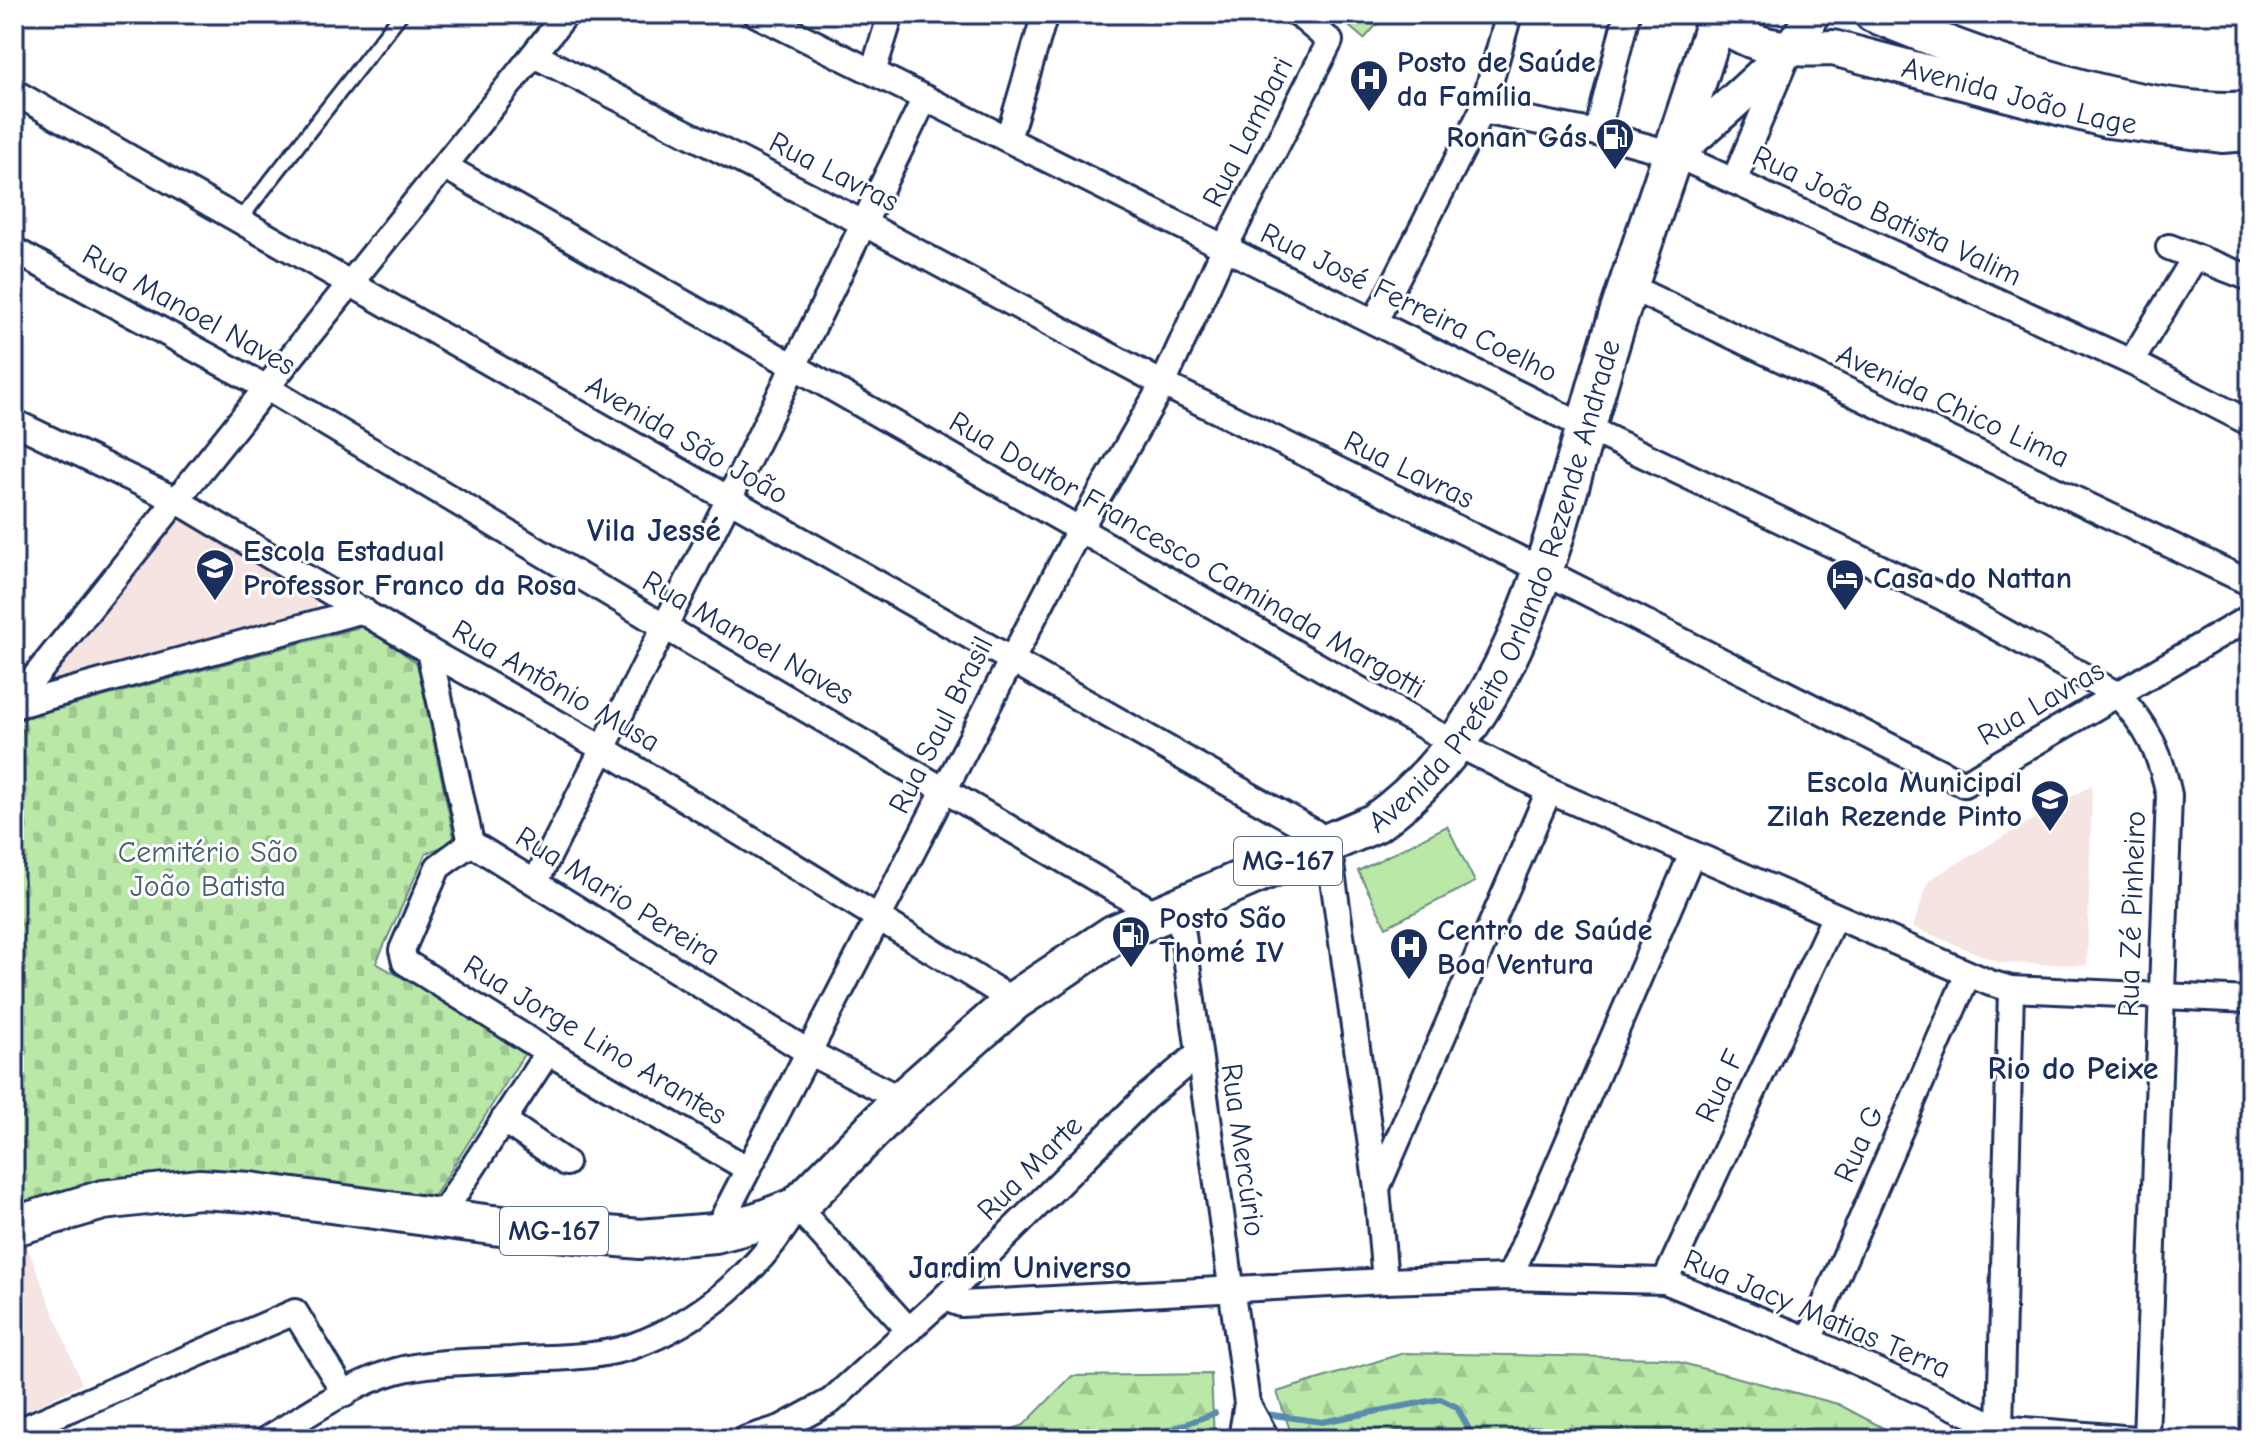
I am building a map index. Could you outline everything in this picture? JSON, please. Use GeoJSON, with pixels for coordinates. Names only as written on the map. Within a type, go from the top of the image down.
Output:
{"type":"FeatureCollection","features":[{"type":"Feature","properties":{"kind":"main road","name":"Avenida Prefeito Orlando Rezende Andrade"},"geometry":{"type":"LineString","coordinates":[[14,1226],[103,1200],[199,1189],[250,1192],[439,1219],[640,1239],[715,1233],[757,1222],[797,1207],[902,1100],[1014,1001],[1113,935],[1327,845],[1375,823],[1399,806],[1457,744],[1507,659],[1542,570],[1628,286],[1717,17]]}},
{"type":"Feature","properties":{"kind":"street"},"geometry":{"type":"LineString","coordinates":[[14,705],[566,14]]}},
{"type":"Feature","properties":{"kind":"street","name":"Rua José Ferreira Coelho"},"geometry":{"type":"LineString","coordinates":[[756,14],[1585,427],[1942,597],[2118,695]]}},
{"type":"Feature","properties":{"kind":"street"},"geometry":{"type":"LineString","coordinates":[[873,72],[891,14]]}},
{"type":"Feature","properties":{"kind":"street"},"geometry":{"type":"LineString","coordinates":[[1008,139],[1045,14]]}},
{"type":"Feature","properties":{"kind":"street","name":"Rua Lambari"},"geometry":{"type":"LineString","coordinates":[[1225,247],[1330,41],[1298,14]]}},
{"type":"Feature","properties":{"kind":"street"},"geometry":{"type":"LineString","coordinates":[[1375,321],[1482,111],[1509,14]]}},
{"type":"Feature","properties":{"kind":"street"},"geometry":{"type":"LineString","coordinates":[[1597,133],[1627,14]]}},
{"type":"Feature","properties":{"kind":"street"},"geometry":{"type":"LineString","coordinates":[[1674,154],[1790,49],[1811,21],[1811,14]]}},
{"type":"Feature","properties":{"kind":"street","name":"Avenida João Lage"},"geometry":{"type":"LineString","coordinates":[[1872,14],[1935,40],[2102,93],[2223,111],[2250,109]]}},
{"type":"Feature","properties":{"kind":"street","name":"Avenida João Lage"},"geometry":{"type":"LineString","coordinates":[[1717,17],[1746,42],[1790,49],[1833,48],[2108,120],[2222,135],[2250,133]]}},
{"type":"Feature","properties":{"kind":"street"},"geometry":{"type":"LineString","coordinates":[[1734,181],[1790,49]]}},
{"type":"Feature","properties":{"kind":"street","name":"Rua Lavras"},"geometry":{"type":"LineString","coordinates":[[534,55],[863,223],[1163,384],[1542,570],[1964,784],[2250,617]]}},
{"type":"Feature","properties":{"kind":"street","name":"Avenida São João"},"geometry":{"type":"LineString","coordinates":[[14,92],[1314,832],[1327,845]]}},
{"type":"Feature","properties":{"kind":"street"},"geometry":{"type":"LineString","coordinates":[[536,881],[728,501],[925,98]]}},
{"type":"Feature","properties":{"kind":"street","name":"Rua João Batista Valim"},"geometry":{"type":"LineString","coordinates":[[1482,111],[1597,133],[1674,154],[2131,362],[2250,423]]}},
{"type":"Feature","properties":{"kind":"street","name":"Rua Doutor Francesco Caminada Margotti"},"geometry":{"type":"LineString","coordinates":[[444,166],[1457,744],[1549,791],[1834,918],[2011,989],[2250,1000]]}},
{"type":"Feature","properties":{"kind":"street","name":"Rua Saul Brasil"},"geometry":{"type":"LineString","coordinates":[[715,1233],[1079,530],[1163,384],[1225,247]]}},
{"type":"Feature","properties":{"kind":"street"},"geometry":{"type":"LineString","coordinates":[[2169,247],[2250,278]]}},
{"type":"Feature","properties":{"kind":"street","name":"Rua Manoel Naves"},"geometry":{"type":"LineString","coordinates":[[14,250],[267,388],[665,627],[944,789],[1168,911]]}},
{"type":"Feature","properties":{"kind":"street"},"geometry":{"type":"LineString","coordinates":[[2131,362],[2195,257]]}},
{"type":"Feature","properties":{"kind":"street","name":"Avenida Chico Lima"},"geometry":{"type":"LineString","coordinates":[[1628,286],[2250,583]]}},
{"type":"Feature","properties":{"kind":"street","name":"Rua Antônio Musa"},"geometry":{"type":"LineString","coordinates":[[14,422],[176,500],[429,651],[602,748],[879,915],[1014,1001]]}},
{"type":"Feature","properties":{"kind":"street"},"geometry":{"type":"LineString","coordinates":[[14,705],[363,610]]}},
{"type":"Feature","properties":{"kind":"street","name":"Rua Mario Pereira"},"geometry":{"type":"LineString","coordinates":[[429,651],[471,843],[808,1052],[902,1100]]}},
{"type":"Feature","properties":{"kind":"street","name":"Rua Zé Pinheiro"},"geometry":{"type":"LineString","coordinates":[[2118,695],[2134,712],[2161,758],[2169,795],[2146,1439]]}},
{"type":"Feature","properties":{"kind":"street"},"geometry":{"type":"LineString","coordinates":[[1377,1188],[1549,791]]}},
{"type":"Feature","properties":{"kind":"street","name":"Rua Jorge Lino Arantes"},"geometry":{"type":"LineString","coordinates":[[471,843],[438,867],[401,957],[548,1052],[748,1169]]}},
{"type":"Feature","properties":{"kind":"street"},"geometry":{"type":"LineString","coordinates":[[1327,845],[1377,1188],[1385,1281]]}},
{"type":"Feature","properties":{"kind":"street"},"geometry":{"type":"LineString","coordinates":[[1510,1277],[1692,854]]}},
{"type":"Feature","properties":{"kind":"street","name":"Rua Mercúrio"},"geometry":{"type":"LineString","coordinates":[[1168,911],[1198,1054],[1247,1403]]}},
{"type":"Feature","properties":{"kind":"street","name":"Rua F"},"geometry":{"type":"LineString","coordinates":[[1665,1281],[1834,918]]}},
{"type":"Feature","properties":{"kind":"street","name":"Rua G"},"geometry":{"type":"LineString","coordinates":[[1809,1340],[1968,974]]}},
{"type":"Feature","properties":{"kind":"street"},"geometry":{"type":"LineString","coordinates":[[2006,1434],[2011,989]]}},
{"type":"Feature","properties":{"kind":"street"},"geometry":{"type":"LineString","coordinates":[[439,1219],[548,1052]]}},
{"type":"Feature","properties":{"kind":"street","name":"Rua Marte"},"geometry":{"type":"LineString","coordinates":[[746,1439],[781,1428],[831,1401],[944,1298],[1144,1099],[1198,1054]]}},
{"type":"Feature","properties":{"kind":"street"},"geometry":{"type":"LineString","coordinates":[[503,1120],[566,1163]]}},
{"type":"Feature","properties":{"kind":"street"},"geometry":{"type":"LineString","coordinates":[[267,1439],[345,1394],[397,1371],[589,1355],[631,1347],[676,1327],[723,1296],[778,1239],[797,1207],[909,1330]]}},
{"type":"Feature","properties":{"kind":"street","name":"Rua Jacy Matias Terra"},"geometry":{"type":"LineString","coordinates":[[944,1298],[961,1304],[1229,1287],[1510,1277],[1665,1281],[1809,1340],[2006,1434],[2135,1439]]}},
{"type":"Feature","properties":{"kind":"street"},"geometry":{"type":"LineString","coordinates":[[14,1433],[295,1312],[345,1394]]}},
{"type":"Feature","properties":{"kind":"street"},"geometry":{"type":"LineString","coordinates":[[1241,1439],[1247,1403]]}},
{"type":"Feature","properties":{"kind":"street"},"geometry":{"type":"LineString","coordinates":[[1247,1403],[1267,1439]]}},
{"type":"Feature","properties":{"kind":"lane"},"geometry":{"type":"LineString","coordinates":[[239,221],[401,14]]}},
{"type":"Feature","properties":{"kind":"shaded area","name":"Escola Estadual Professor Franco da Rosa"},"geometry":{"type":"Polygon","coordinates":[[[184,520],[317,598],[316,611],[58,684],[53,677],[177,521],[184,520]]]}},
{"type":"Feature","properties":{"kind":"shaded area","name":"Escola Municipal Zilah Rezende Pinto"},"geometry":{"type":"Polygon","coordinates":[[[2092,785],[2087,965],[2000,963],[1913,927],[1929,880],[2092,785]]]}},
{"type":"Feature","properties":{"kind":"shaded area"},"geometry":{"type":"Polygon","coordinates":[[[26,1244],[82,1384],[14,1417],[14,1250],[26,1244]]]}},
{"type":"Feature","properties":{"kind":"green space"},"geometry":{"type":"Polygon","coordinates":[[[1335,14],[1386,14],[1364,39],[1335,14]]]}},
{"type":"Feature","properties":{"kind":"green space","name":"Cemitério São João Batista"},"geometry":{"type":"Polygon","coordinates":[[[364,626],[417,663],[455,842],[426,853],[376,963],[528,1048],[432,1200],[199,1177],[14,1217],[14,721],[364,626]]]}},
{"type":"Feature","properties":{"kind":"green space"},"geometry":{"type":"Polygon","coordinates":[[[1447,826],[1475,882],[1386,927],[1358,871],[1447,826]]]}},
{"type":"Feature","properties":{"kind":"green space"},"geometry":{"type":"Polygon","coordinates":[[[1404,1353],[1663,1358],[1838,1404],[1904,1439],[1293,1439],[1277,1392],[1404,1353]]]}},
{"type":"Feature","properties":{"kind":"green space"},"geometry":{"type":"Polygon","coordinates":[[[1211,1374],[1214,1439],[985,1439],[1024,1425],[1072,1376],[1211,1374]]]}},
{"type":"Feature","properties":{"kind":"waterway"},"geometry":{"type":"LineString","coordinates":[[1266,1414],[1322,1422],[1440,1399],[1457,1407],[1473,1437],[1478,1439]]}},
{"type":"Feature","properties":{"kind":"waterway"},"geometry":{"type":"LineString","coordinates":[[1146,1439],[1215,1413]]}},
{"type":"Feature","properties":{"kind":"waterway"},"geometry":{"type":"LineString","coordinates":[[1501,1439],[1538,1428],[1558,1439]]}},
{"type":"Feature","properties":{"kind":"place","name":"Posto de Saúde da Família"},"geometry":{"type":"Point","coordinates":[1369,113]}},
{"type":"Feature","properties":{"kind":"place","name":"Ronan Gás"},"geometry":{"type":"Point","coordinates":[1615,171]}},
{"type":"Feature","properties":{"kind":"place","name":"Escola Estadual Professor Franco da Rosa"},"geometry":{"type":"Point","coordinates":[215,602]}},
{"type":"Feature","properties":{"kind":"place","name":"Casa do Nattan"},"geometry":{"type":"Point","coordinates":[1845,612]}},
{"type":"Feature","properties":{"kind":"place","name":"Escola Municipal Zilah Rezende Pinto"},"geometry":{"type":"Point","coordinates":[2050,833]}},
{"type":"Feature","properties":{"kind":"place","name":"Posto São Thomé IV"},"geometry":{"type":"Point","coordinates":[1131,969]}},
{"type":"Feature","properties":{"kind":"place","name":"Centro de Saúde Boa Ventura"},"geometry":{"type":"Point","coordinates":[1409,981]}},
{"type":"Feature","properties":{"kind":"district","name":"Vila Jessé"},"geometry":{"type":"Point","coordinates":[654,530]}},
{"type":"Feature","properties":{"kind":"district","name":"Rio do Peixe"},"geometry":{"type":"Point","coordinates":[2073,1068]}},
{"type":"Feature","properties":{"kind":"district","name":"Jardim Universo"},"geometry":{"type":"Point","coordinates":[1020,1267]}}]}
